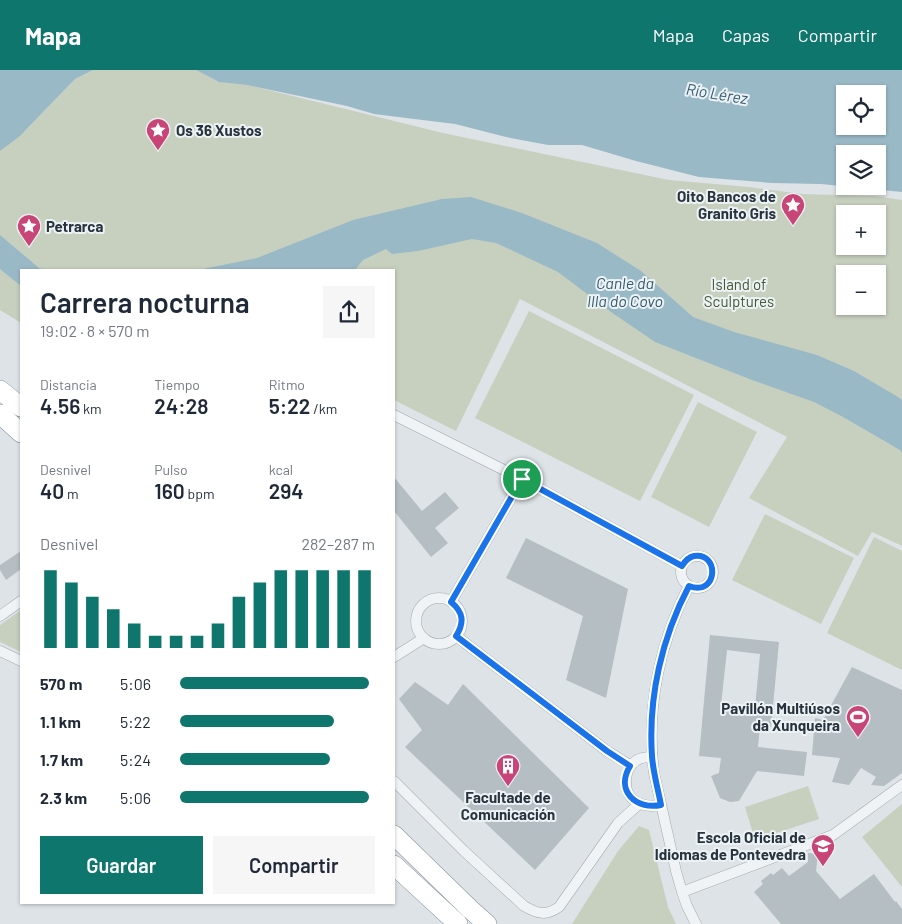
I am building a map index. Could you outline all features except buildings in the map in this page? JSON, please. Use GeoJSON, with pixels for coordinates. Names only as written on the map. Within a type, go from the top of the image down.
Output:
{"type":"FeatureCollection","features":[{"type":"Feature","properties":{"kind":"highway"},"geometry":{"type":"LineString","coordinates":[[0,390],[20,406]]}},
{"type":"Feature","properties":{"kind":"highway"},"geometry":{"type":"LineString","coordinates":[[0,414],[20,432]]}},
{"type":"Feature","properties":{"kind":"highway"},"geometry":{"type":"LineString","coordinates":[[395,836],[487,924]]}},
{"type":"Feature","properties":{"kind":"highway"},"geometry":{"type":"LineString","coordinates":[[395,867],[458,924]]}},
{"type":"Feature","properties":{"kind":"street"},"geometry":{"type":"LineString","coordinates":[[395,416],[522,479],[682,566]]}},
{"type":"Feature","properties":{"kind":"street"},"geometry":{"type":"LineString","coordinates":[[451,602],[522,479]]}},
{"type":"Feature","properties":{"kind":"street"},"geometry":{"type":"LineString","coordinates":[[697,556],[706,559],[712,568],[711,579],[704,586],[694,588],[689,586],[683,579],[682,566],[688,559],[697,556]]}},
{"type":"Feature","properties":{"kind":"street"},"geometry":{"type":"LineString","coordinates":[[689,586],[666,638],[659,669],[651,728],[652,757],[661,805],[682,892],[696,924]]}},
{"type":"Feature","properties":{"kind":"street"},"geometry":{"type":"LineString","coordinates":[[437,598],[451,602],[461,614],[462,622],[456,636],[450,641],[437,644],[424,638],[416,625],[418,610],[429,600],[437,598]]}},
{"type":"Feature","properties":{"kind":"street"},"geometry":{"type":"LineString","coordinates":[[0,616],[20,602]]}},
{"type":"Feature","properties":{"kind":"street"},"geometry":{"type":"LineString","coordinates":[[456,636],[607,751],[630,766]]}},
{"type":"Feature","properties":{"kind":"street"},"geometry":{"type":"LineString","coordinates":[[395,656],[424,638]]}},
{"type":"Feature","properties":{"kind":"street"},"geometry":{"type":"LineString","coordinates":[[0,652],[20,661]]}},
{"type":"Feature","properties":{"kind":"street"},"geometry":{"type":"LineString","coordinates":[[652,757],[637,760],[630,766],[626,778],[626,788],[630,795],[640,804],[648,806],[661,805]]}},
{"type":"Feature","properties":{"kind":"street"},"geometry":{"type":"LineString","coordinates":[[395,782],[464,851],[524,906],[533,912],[543,913],[552,912],[559,907],[618,823],[640,804]]}},
{"type":"Feature","properties":{"kind":"street"},"geometry":{"type":"LineString","coordinates":[[682,892],[833,835],[902,785]]}},
{"type":"Feature","properties":{"kind":"green space","name":"Island of Sculptures"},"geometry":{"type":"Polygon","coordinates":[[[93,70],[196,70],[219,82],[244,84],[443,133],[669,180],[802,194],[875,196],[902,200],[902,546],[872,532],[858,556],[749,498],[787,437],[520,299],[456,431],[395,400],[395,269],[20,269],[20,322],[0,310],[0,150],[26,130],[75,79],[93,70]]]}},
{"type":"Feature","properties":{"kind":"green space"},"geometry":{"type":"Polygon","coordinates":[[[529,311],[694,395],[640,501],[475,418],[529,311]]]}},
{"type":"Feature","properties":{"kind":"green space"},"geometry":{"type":"Polygon","coordinates":[[[698,402],[757,432],[709,527],[651,497],[698,402]]]}},
{"type":"Feature","properties":{"kind":"green space"},"geometry":{"type":"Polygon","coordinates":[[[765,514],[854,558],[821,624],[732,580],[765,514]]]}},
{"type":"Feature","properties":{"kind":"green space"},"geometry":{"type":"Polygon","coordinates":[[[874,537],[902,551],[902,670],[827,633],[874,537]]]}},
{"type":"Feature","properties":{"kind":"green space"},"geometry":{"type":"Polygon","coordinates":[[[20,611],[20,652],[0,642],[0,625],[20,611]]]}},
{"type":"Feature","properties":{"kind":"green space"},"geometry":{"type":"Polygon","coordinates":[[[808,786],[819,819],[755,840],[745,807],[808,786]]]}},
{"type":"Feature","properties":{"kind":"green space"},"geometry":{"type":"Polygon","coordinates":[[[902,804],[902,887],[862,837],[902,804]]]}},
{"type":"Feature","properties":{"kind":"green space"},"geometry":{"type":"Polygon","coordinates":[[[639,826],[649,830],[668,907],[676,924],[572,924],[618,851],[639,826]]]}},
{"type":"Feature","properties":{"kind":"water"},"geometry":{"type":"Polygon","coordinates":[[[0,70],[93,70],[75,79],[20,136],[0,151],[0,70]]]}},
{"type":"Feature","properties":{"kind":"water","name":"Río Lérez"},"geometry":{"type":"Polygon","coordinates":[[[196,70],[902,70],[902,192],[886,190],[886,145],[836,145],[836,185],[699,177],[582,145],[548,145],[455,124],[374,114],[347,106],[247,85],[219,82],[196,70]]]}},
{"type":"Feature","properties":{"kind":"water","name":"Canle da Illa do Covo"},"geometry":{"type":"Polygon","coordinates":[[[471,197],[522,213],[597,243],[641,271],[693,317],[734,332],[817,355],[854,371],[902,400],[902,453],[900,450],[814,402],[655,342],[558,272],[496,243],[472,239],[418,251],[392,254],[386,249],[363,260],[356,269],[203,269],[257,258],[353,220],[442,199],[471,197]]]}},
{"type":"Feature","properties":{"kind":"water"},"geometry":{"type":"Polygon","coordinates":[[[0,235],[42,269],[20,269],[20,285],[0,269],[0,235]]]}},
{"type":"Feature","properties":{"kind":"place","name":"Os 36 Xustos"},"geometry":{"type":"Point","coordinates":[158,151]}},
{"type":"Feature","properties":{"kind":"place","name":"Oito Bancos de Granito Gris"},"geometry":{"type":"Point","coordinates":[793,226]}},
{"type":"Feature","properties":{"kind":"place","name":"Petrarca"},"geometry":{"type":"Point","coordinates":[29,247]}},
{"type":"Feature","properties":{"kind":"place","name":"Pavillón Multiúsos da Xunqueira"},"geometry":{"type":"Point","coordinates":[858,738]}},
{"type":"Feature","properties":{"kind":"place","name":"Facultade de Comunicación"},"geometry":{"type":"Point","coordinates":[508,787]}},
{"type":"Feature","properties":{"kind":"place","name":"Escola Oficial de Idiomas de Pontevedra"},"geometry":{"type":"Point","coordinates":[823,867]}},
{"type":"Feature","properties":{"kind":"route"},"geometry":{"type":"LineString","coordinates":[[522,479],[682,566],[688,559],[697,556],[706,559],[710,563],[713,573],[711,579],[699,588],[689,586],[678,608],[666,638],[659,669],[651,728],[654,773],[661,805],[648,806],[636,802],[626,788],[626,778],[630,766],[607,751],[456,636],[462,622],[461,614],[451,602],[522,479]]}}]}
